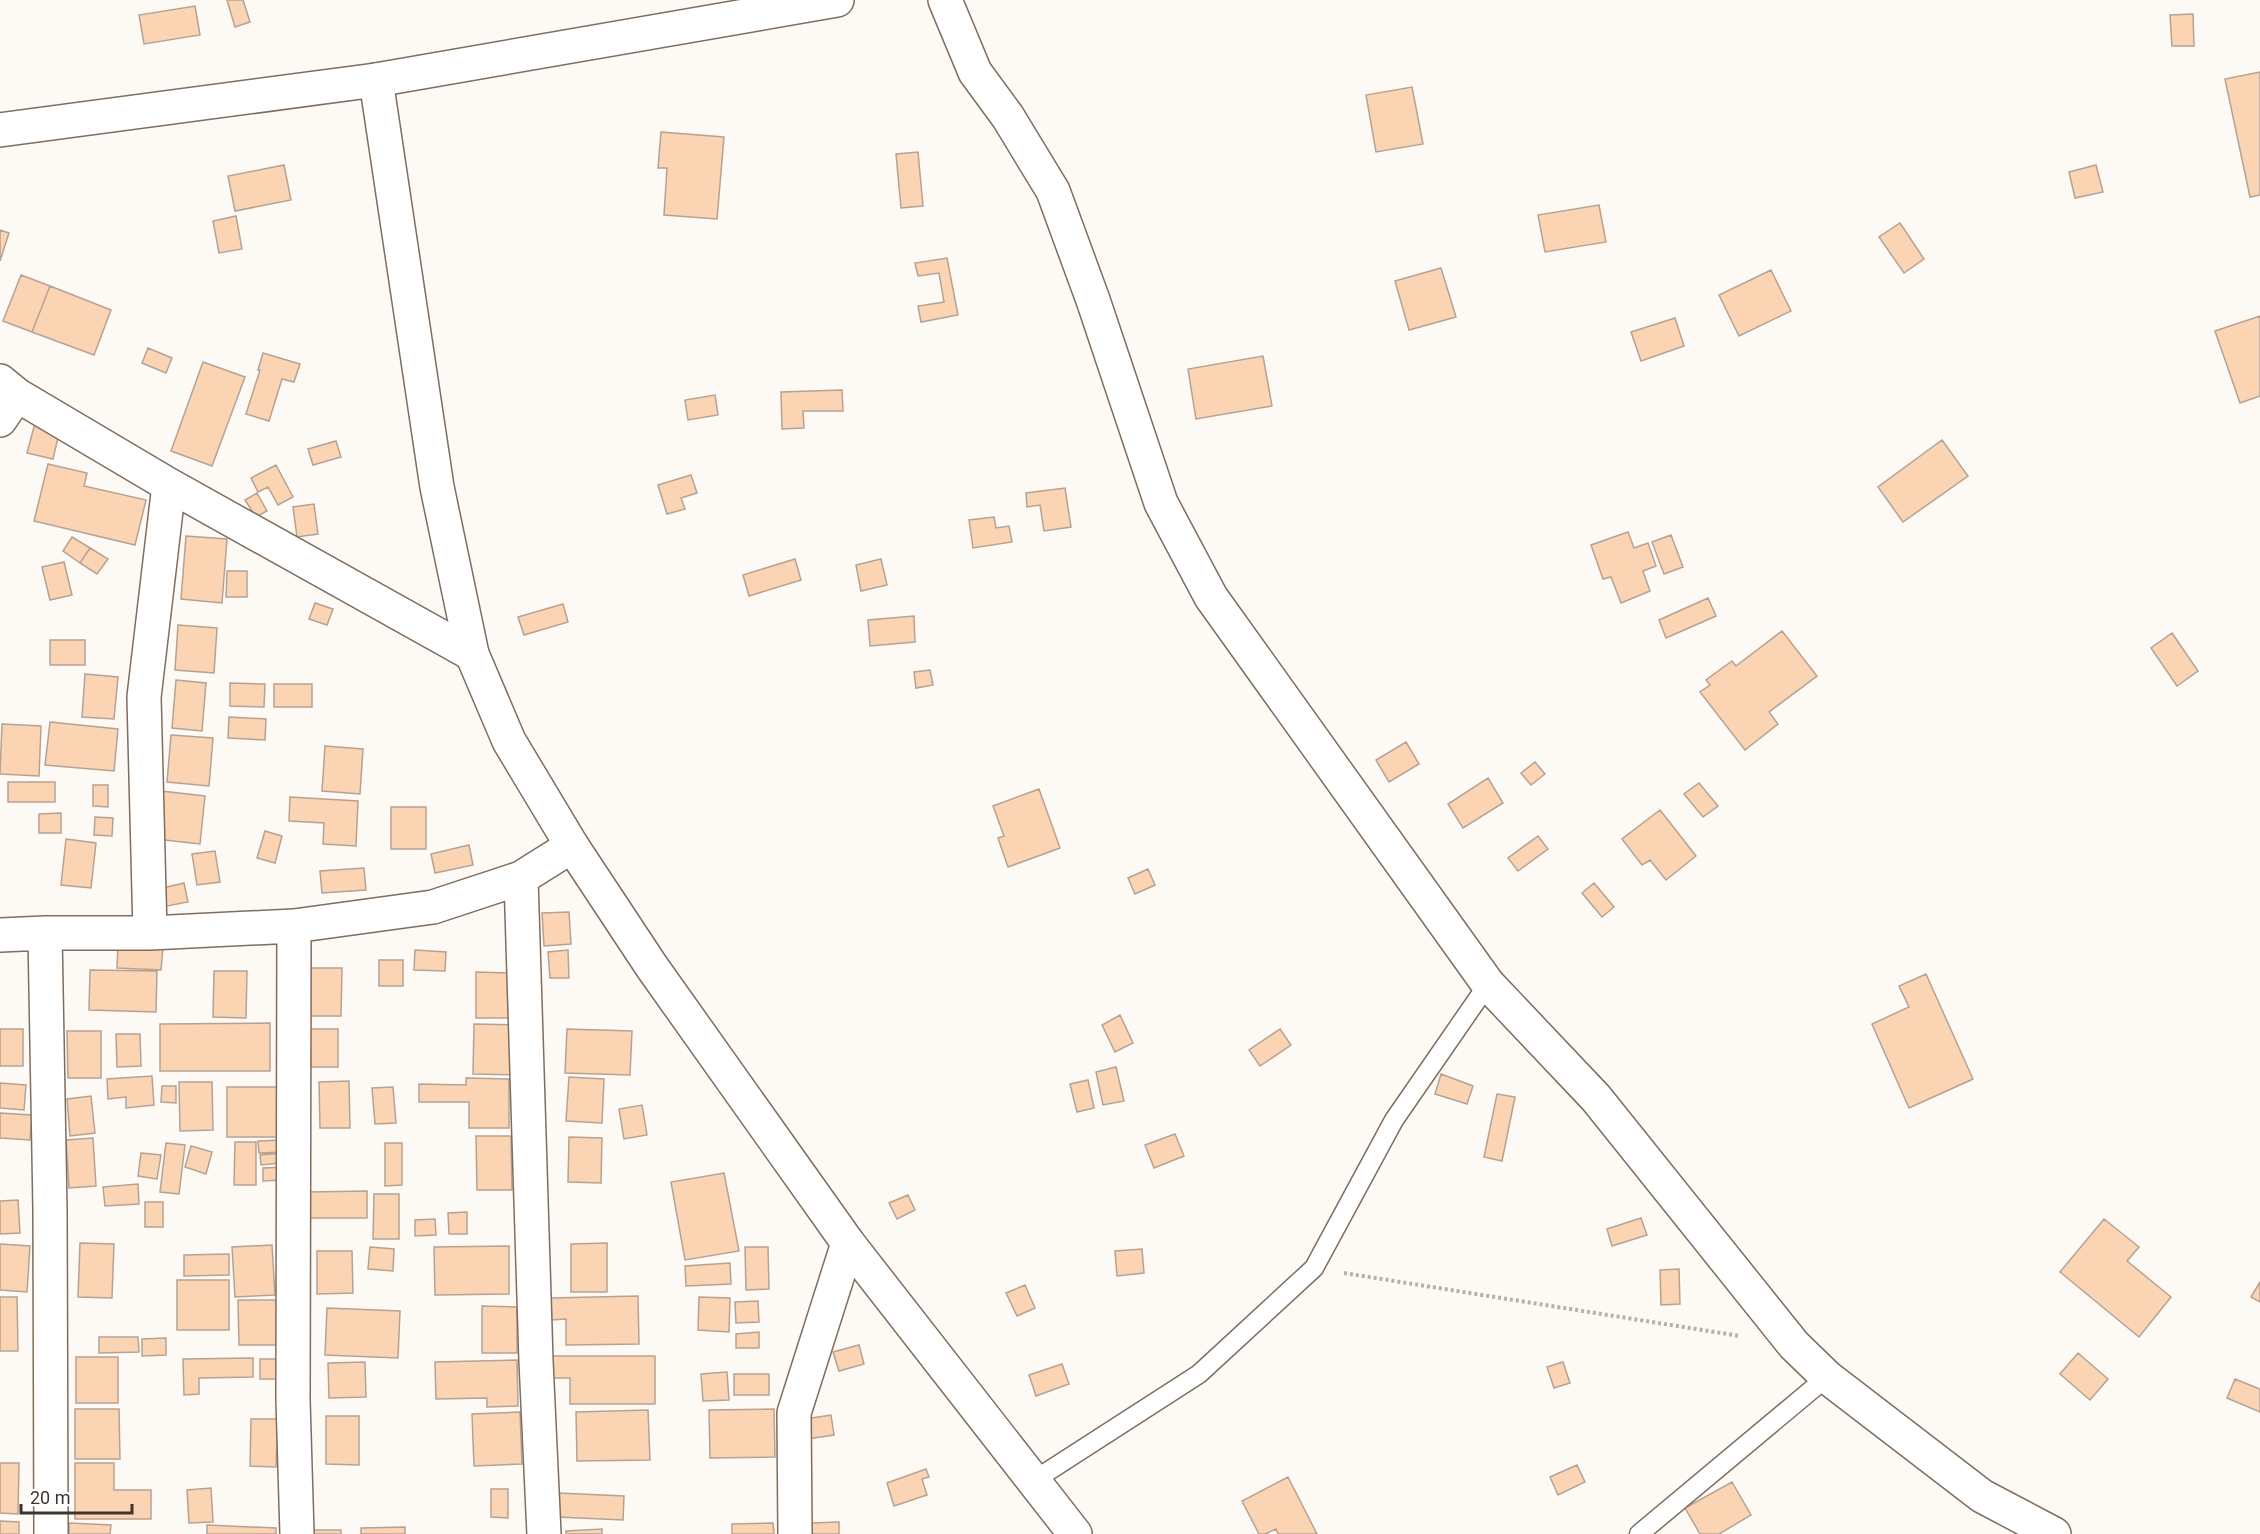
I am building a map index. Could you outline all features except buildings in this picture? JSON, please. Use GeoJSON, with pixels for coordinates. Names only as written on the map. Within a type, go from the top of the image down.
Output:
{"type":"FeatureCollection","features":[{"type":"Feature","properties":{"kind":"street"},"geometry":{"type":"LineString","coordinates":[[0,130],[376,80],[837,0]]}},
{"type":"Feature","properties":{"kind":"street"},"geometry":{"type":"LineString","coordinates":[[945,0],[975,72],[1008,117],[1053,190],[1093,300],[1161,503],[1211,597],[1488,984],[1596,1098],[1794,1345],[1827,1377],[1982,1496],[2054,1534]]}},
{"type":"Feature","properties":{"kind":"street"},"geometry":{"type":"LineString","coordinates":[[376,80],[437,487],[472,654],[509,741],[572,846],[652,966],[848,1244],[1075,1534]]}},
{"type":"Feature","properties":{"kind":"street"},"geometry":{"type":"LineString","coordinates":[[6,399],[169,485],[472,654]]}},
{"type":"Feature","properties":{"kind":"street"},"geometry":{"type":"LineString","coordinates":[[150,933],[144,697],[169,485]]}},
{"type":"Feature","properties":{"kind":"street"},"geometry":{"type":"LineString","coordinates":[[0,935],[150,933],[294,926],[433,907],[521,878],[572,846]]}},
{"type":"Feature","properties":{"kind":"street"},"geometry":{"type":"LineString","coordinates":[[521,878],[535,1349],[544,1534]]}},
{"type":"Feature","properties":{"kind":"street"},"geometry":{"type":"LineString","coordinates":[[294,926],[293,1400],[297,1534]]}},
{"type":"Feature","properties":{"kind":"street"},"geometry":{"type":"LineString","coordinates":[[45,933],[50,1209],[51,1534]]}},
{"type":"Feature","properties":{"kind":"street"},"geometry":{"type":"LineString","coordinates":[[795,1534],[794,1413],[848,1244]]}},
{"type":"Feature","properties":{"kind":"lane"},"geometry":{"type":"LineString","coordinates":[[1033,1481],[1199,1374],[1314,1268],[1394,1120],[1488,984]]}},
{"type":"Feature","properties":{"kind":"lane"},"geometry":{"type":"LineString","coordinates":[[1639,1534],[1827,1377]]}},
{"type":"Feature","properties":{"kind":"path"},"geometry":{"type":"LineString","coordinates":[[1314,1268],[1794,1345]]}}]}
